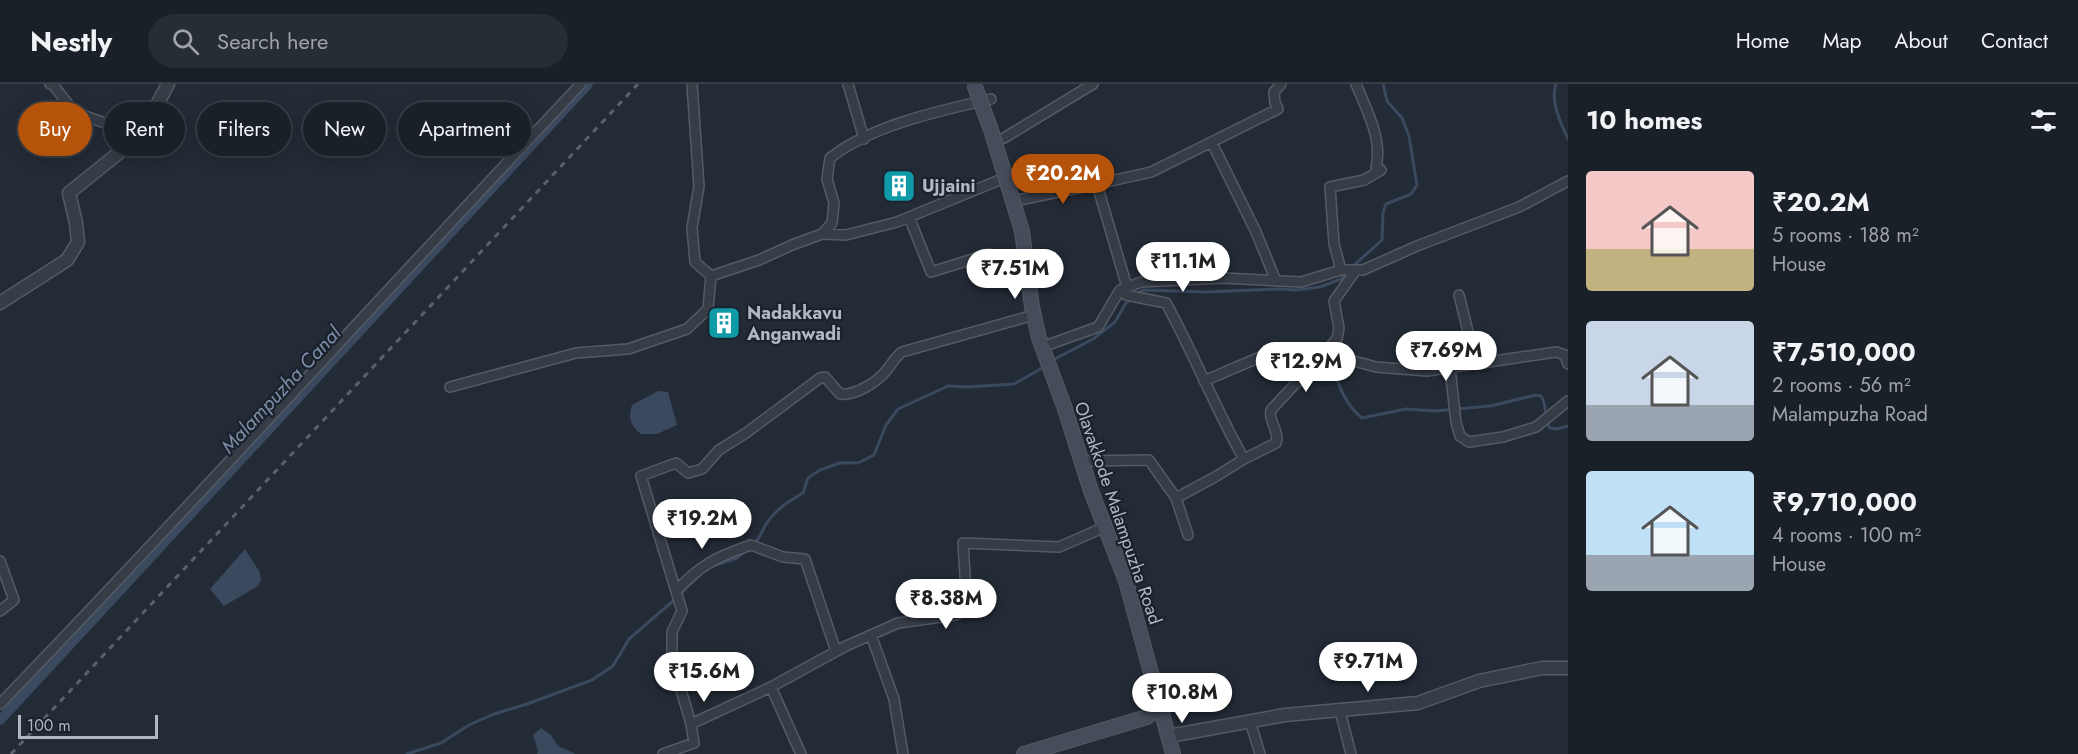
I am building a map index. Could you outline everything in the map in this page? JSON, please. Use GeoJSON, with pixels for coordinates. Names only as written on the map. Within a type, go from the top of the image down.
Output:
{"type":"FeatureCollection","features":[{"type":"Feature","properties":{"kind":"main road","name":"Olavakkode Malampuzha Road"},"geometry":{"type":"LineString","coordinates":[[974,84],[1022,231],[1034,315],[1046,357],[1081,461],[1126,580],[1173,754]]}},
{"type":"Feature","properties":{"kind":"main road"},"geometry":{"type":"LineString","coordinates":[[1024,754],[1147,717],[1159,702]]}},
{"type":"Feature","properties":{"kind":"street"},"geometry":{"type":"LineString","coordinates":[[50,84],[72,109],[104,123]]}},
{"type":"Feature","properties":{"kind":"street"},"geometry":{"type":"LineString","coordinates":[[158,102],[168,84]]}},
{"type":"Feature","properties":{"kind":"street"},"geometry":{"type":"LineString","coordinates":[[0,704],[98,603],[343,337],[581,84]]}},
{"type":"Feature","properties":{"kind":"street"},"geometry":{"type":"LineString","coordinates":[[692,84],[699,186],[692,228],[695,262],[711,276]]}},
{"type":"Feature","properties":{"kind":"street"},"geometry":{"type":"LineString","coordinates":[[848,84],[864,139]]}},
{"type":"Feature","properties":{"kind":"street"},"geometry":{"type":"LineString","coordinates":[[1004,138],[1093,84]]}},
{"type":"Feature","properties":{"kind":"street"},"geometry":{"type":"LineString","coordinates":[[1019,200],[1151,172],[1278,109],[1274,92],[1281,84]]}},
{"type":"Feature","properties":{"kind":"street"},"geometry":{"type":"LineString","coordinates":[[1342,270],[1334,244],[1330,187],[1364,180],[1381,170],[1376,167],[1378,146],[1366,106],[1356,84]]}},
{"type":"Feature","properties":{"kind":"street"},"geometry":{"type":"LineString","coordinates":[[822,234],[832,223],[834,203],[827,179],[830,159],[844,147],[939,111],[991,99]]}},
{"type":"Feature","properties":{"kind":"street"},"geometry":{"type":"LineString","coordinates":[[1212,143],[1256,232],[1276,281]]}},
{"type":"Feature","properties":{"kind":"street"},"geometry":{"type":"LineString","coordinates":[[0,303],[67,260],[78,242],[69,193],[115,156]]}},
{"type":"Feature","properties":{"kind":"street"},"geometry":{"type":"LineString","coordinates":[[711,276],[759,260],[822,234],[846,235],[897,222],[1014,174]]}},
{"type":"Feature","properties":{"kind":"street"},"geometry":{"type":"LineString","coordinates":[[1046,357],[1098,327],[1124,290],[1140,282],[1212,278],[1301,282],[1342,270],[1363,270],[1417,246],[1519,207],[1568,181]]}},
{"type":"Feature","properties":{"kind":"street"},"geometry":{"type":"LineString","coordinates":[[1102,183],[1098,188],[1124,290],[1141,299],[1166,303],[1182,332],[1221,420],[1244,459]]}},
{"type":"Feature","properties":{"kind":"street"},"geometry":{"type":"LineString","coordinates":[[909,217],[931,272],[989,254]]}},
{"type":"Feature","properties":{"kind":"street"},"geometry":{"type":"LineString","coordinates":[[1332,355],[1339,328],[1334,301],[1355,270]]}},
{"type":"Feature","properties":{"kind":"street"},"geometry":{"type":"LineString","coordinates":[[450,387],[576,353],[628,349],[687,329],[708,309],[711,276]]}},
{"type":"Feature","properties":{"kind":"street"},"geometry":{"type":"LineString","coordinates":[[1459,295],[1476,364]]}},
{"type":"Feature","properties":{"kind":"street"},"geometry":{"type":"LineString","coordinates":[[663,754],[694,743],[691,724],[672,658],[672,632],[682,611],[641,476],[676,463],[688,473],[702,469],[719,450],[746,433],[820,378],[825,377],[831,381],[840,394],[850,393],[882,376],[902,352],[1034,315]]}},
{"type":"Feature","properties":{"kind":"street"},"geometry":{"type":"LineString","coordinates":[[1204,381],[1281,348],[1298,366],[1316,363],[1332,355],[1376,367],[1427,371],[1556,352],[1567,357]]}},
{"type":"Feature","properties":{"kind":"street"},"geometry":{"type":"LineString","coordinates":[[1176,498],[1276,443],[1278,438],[1269,415],[1270,410],[1316,363]]}},
{"type":"Feature","properties":{"kind":"street"},"geometry":{"type":"LineString","coordinates":[[1450,368],[1455,416],[1460,435],[1469,442],[1503,437],[1536,427],[1568,401]]}},
{"type":"Feature","properties":{"kind":"street"},"geometry":{"type":"LineString","coordinates":[[1081,461],[1149,460],[1176,498],[1188,535]]}},
{"type":"Feature","properties":{"kind":"street"},"geometry":{"type":"LineString","coordinates":[[691,724],[771,687],[836,651],[898,623],[956,615],[967,607],[963,543],[1059,547],[1105,526]]}},
{"type":"Feature","properties":{"kind":"street"},"geometry":{"type":"LineString","coordinates":[[676,591],[700,567],[711,560],[751,544],[783,557],[805,559],[836,651]]}},
{"type":"Feature","properties":{"kind":"street"},"geometry":{"type":"LineString","coordinates":[[0,561],[14,600],[0,611]]}},
{"type":"Feature","properties":{"kind":"street"},"geometry":{"type":"LineString","coordinates":[[871,635],[894,699],[903,754]]}},
{"type":"Feature","properties":{"kind":"street"},"geometry":{"type":"LineString","coordinates":[[1169,736],[1285,715],[1418,703],[1479,681],[1542,668],[1568,668]]}},
{"type":"Feature","properties":{"kind":"street"},"geometry":{"type":"LineString","coordinates":[[771,687],[801,754]]}},
{"type":"Feature","properties":{"kind":"street"},"geometry":{"type":"LineString","coordinates":[[1340,711],[1351,754]]}},
{"type":"Feature","properties":{"kind":"street"},"geometry":{"type":"LineString","coordinates":[[1250,722],[1260,754]]}},
{"type":"Feature","properties":{"kind":"water"},"geometry":{"type":"Polygon","coordinates":[[[658,391],[668,392],[677,425],[657,434],[641,434],[634,428],[631,421],[632,405],[658,391]]]}},
{"type":"Feature","properties":{"kind":"water"},"geometry":{"type":"Polygon","coordinates":[[[245,549],[259,571],[261,579],[258,586],[224,606],[210,589],[245,549]]]}},
{"type":"Feature","properties":{"kind":"water"},"geometry":{"type":"Polygon","coordinates":[[[541,728],[551,735],[558,746],[576,754],[537,754],[533,735],[541,728]]]}},
{"type":"Feature","properties":{"kind":"waterway","name":"Malampuzha Canal"},"geometry":{"type":"LineString","coordinates":[[0,720],[588,84]]}},
{"type":"Feature","properties":{"kind":"waterway"},"geometry":{"type":"LineString","coordinates":[[1351,268],[1382,240],[1383,213],[1386,204],[1411,194],[1417,185],[1409,136],[1402,118],[1387,101],[1383,84]]}},
{"type":"Feature","properties":{"kind":"waterway"},"geometry":{"type":"LineString","coordinates":[[1556,84],[1555,105],[1568,139]]}},
{"type":"Feature","properties":{"kind":"waterway"},"geometry":{"type":"LineString","coordinates":[[1137,294],[1143,290],[1207,292],[1296,290],[1320,287],[1341,279],[1347,273]]}},
{"type":"Feature","properties":{"kind":"waterway"},"geometry":{"type":"LineString","coordinates":[[1051,361],[1093,339],[1115,322],[1126,303],[1132,299]]}},
{"type":"Feature","properties":{"kind":"waterway"},"geometry":{"type":"LineString","coordinates":[[1340,340],[1336,364],[1337,379],[1347,401],[1362,418],[1406,409],[1435,411],[1490,406],[1536,395],[1541,396],[1543,400],[1550,428],[1568,426]]}},
{"type":"Feature","properties":{"kind":"waterway"},"geometry":{"type":"LineString","coordinates":[[754,544],[774,514],[803,493],[808,478],[820,470],[840,463],[858,463],[874,455],[886,425],[898,409],[948,386],[1014,384],[1044,367]]}},
{"type":"Feature","properties":{"kind":"waterway"},"geometry":{"type":"LineString","coordinates":[[710,567],[737,558],[746,550]]}},
{"type":"Feature","properties":{"kind":"waterway"},"geometry":{"type":"LineString","coordinates":[[407,754],[441,743],[469,725],[494,714],[592,680],[613,666],[629,639],[700,575]]}},
{"type":"Feature","properties":{"kind":"railway"},"geometry":{"type":"LineString","coordinates":[[11,754],[638,84]]}},
{"type":"Feature","properties":{"kind":"place","name":"Ujjaini"},"geometry":{"type":"Point","coordinates":[899,186]}},
{"type":"Feature","properties":{"kind":"place","name":"Nadakkavu Anganwadi"},"geometry":{"type":"Point","coordinates":[724,323]}}]}
